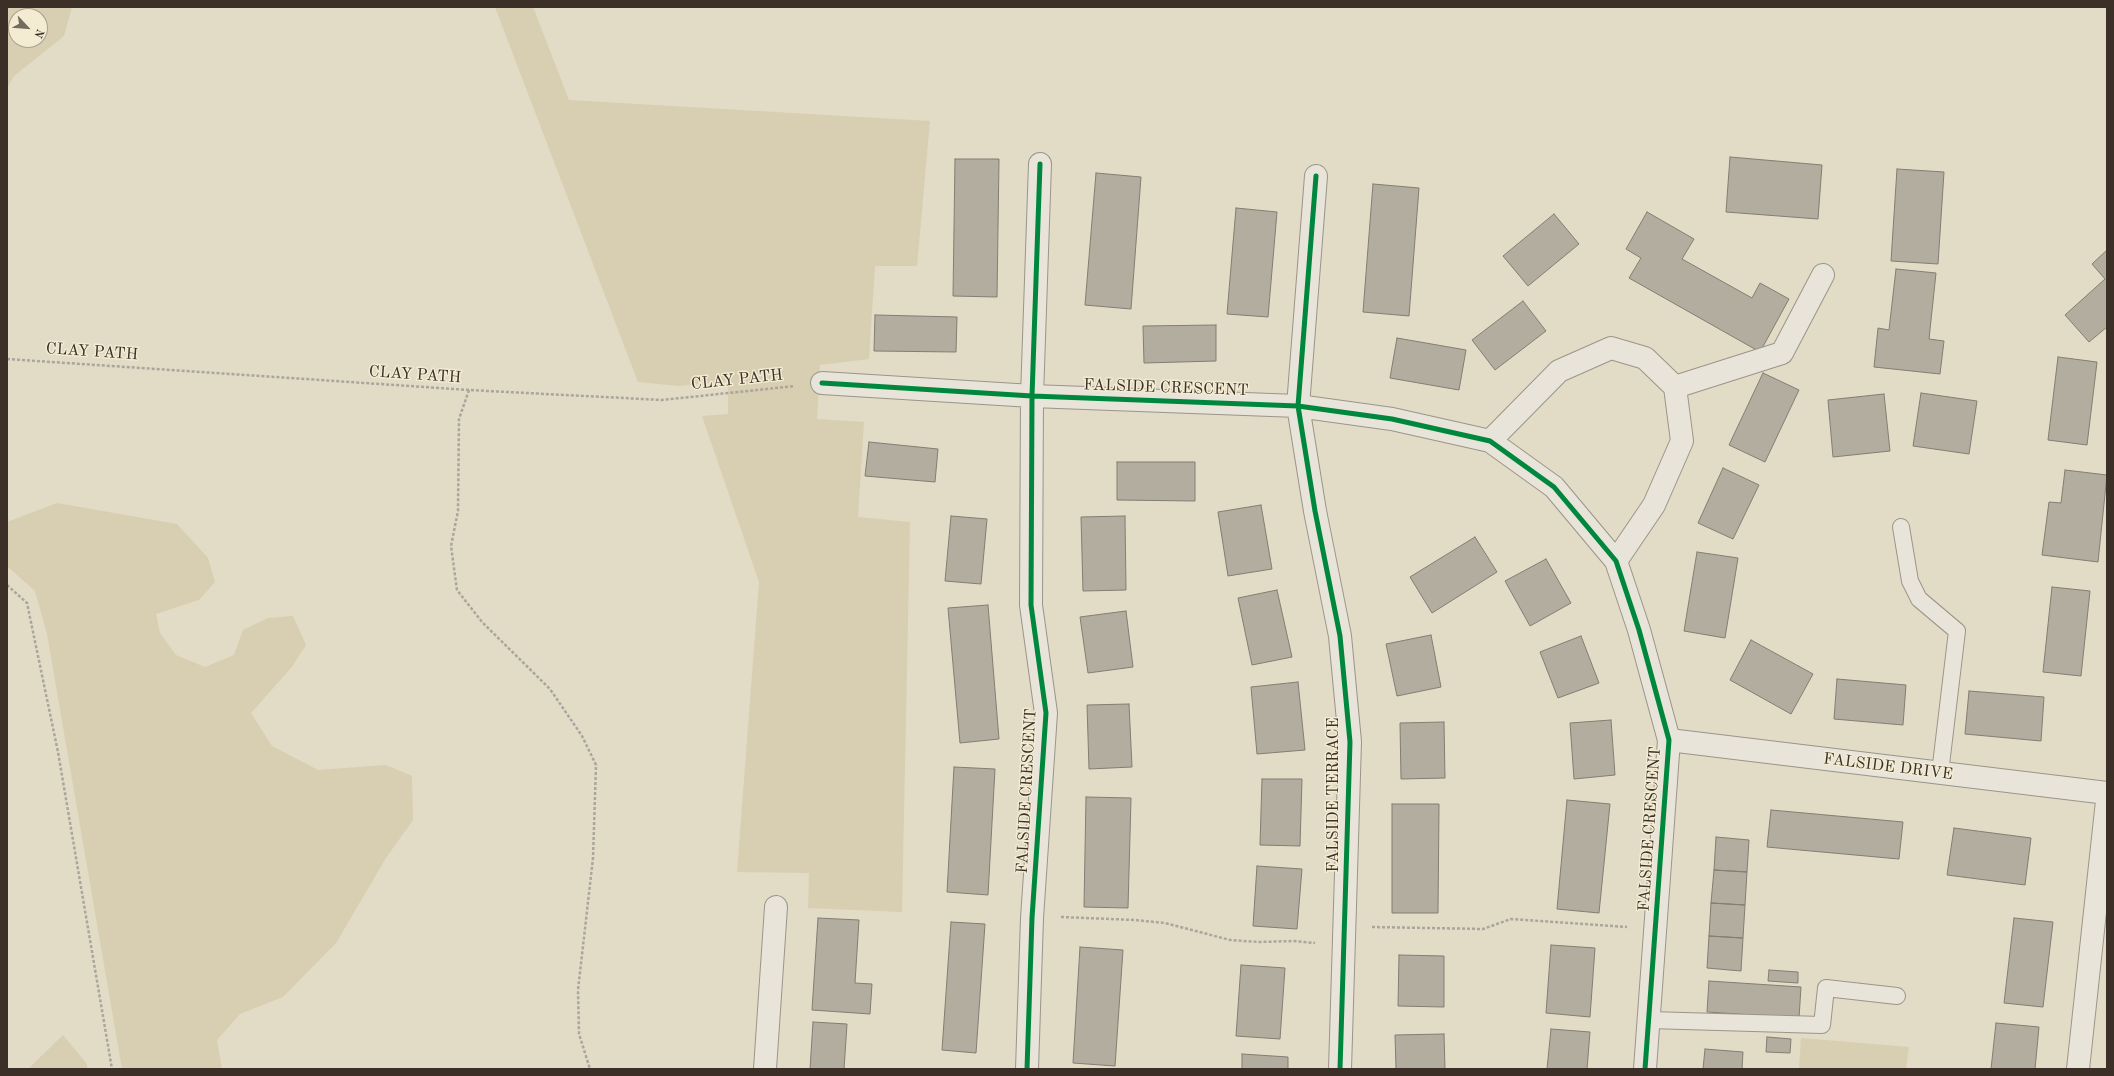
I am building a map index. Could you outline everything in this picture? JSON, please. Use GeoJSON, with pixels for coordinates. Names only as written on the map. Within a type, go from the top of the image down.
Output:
{"type":"FeatureCollection","features":[{"type":"Feature","properties":{"kind":"street","name":"FALSIDE CRESCENT"},"geometry":{"type":"LineString","coordinates":[[1027,1069],[1032,918],[1046,713],[1031,604],[1032,396],[1040,164]]}},
{"type":"Feature","properties":{"kind":"street"},"geometry":{"type":"LineString","coordinates":[[1298,406],[1316,176]]}},
{"type":"Feature","properties":{"kind":"street"},"geometry":{"type":"LineString","coordinates":[[1674,387],[1782,353],[1823,275]]}},
{"type":"Feature","properties":{"kind":"street"},"geometry":{"type":"LineString","coordinates":[[1490,441],[1559,371],[1611,348],[1645,358],[1674,387],[1682,441],[1654,505],[1616,561]]}},
{"type":"Feature","properties":{"kind":"street","name":"FALSIDE CRESCENT"},"geometry":{"type":"LineString","coordinates":[[822,383],[1032,396],[1298,406],[1392,419],[1490,441],[1554,487],[1616,561],[1639,630],[1669,740],[1646,1069]]}},
{"type":"Feature","properties":{"kind":"street","name":"FALSIDE TERRACE"},"geometry":{"type":"LineString","coordinates":[[1298,406],[1315,511],[1340,636],[1350,742],[1340,1069]]}},
{"type":"Feature","properties":{"kind":"street","name":"FALSIDE DRIVE"},"geometry":{"type":"LineString","coordinates":[[1669,740],[2107,793]]}},
{"type":"Feature","properties":{"kind":"street"},"geometry":{"type":"LineString","coordinates":[[2078,1069],[2107,801]]}},
{"type":"Feature","properties":{"kind":"street"},"geometry":{"type":"LineString","coordinates":[[765,1069],[776,907]]}},
{"type":"Feature","properties":{"kind":"lane"},"geometry":{"type":"LineString","coordinates":[[1901,527],[1910,581],[1919,599],[1957,631],[1940,773]]}},
{"type":"Feature","properties":{"kind":"lane"},"geometry":{"type":"LineString","coordinates":[[1649,1020],[1822,1025],[1826,988],[1897,996]]}},
{"type":"Feature","properties":{"kind":"path"},"geometry":{"type":"LineString","coordinates":[[469,390],[460,419],[458,511],[451,546],[457,590],[482,622],[550,689],[582,736],[596,765],[593,858],[578,990],[579,1034],[590,1069]]}},
{"type":"Feature","properties":{"kind":"path"},"geometry":{"type":"LineString","coordinates":[[7,585],[27,603],[58,752],[112,1069]]}},
{"type":"Feature","properties":{"kind":"path"},"geometry":{"type":"LineString","coordinates":[[1032,918],[1135,920],[1165,923],[1230,940],[1259,942],[1483,929],[1511,919],[1602,924],[1655,931]]}},
{"type":"Feature","properties":{"kind":"shaded area"},"geometry":{"type":"Polygon","coordinates":[[[7,7],[72,7],[64,36],[14,76],[7,88],[7,7]]]}},
{"type":"Feature","properties":{"kind":"shaded area"},"geometry":{"type":"Polygon","coordinates":[[[495,7],[533,7],[569,100],[930,121],[917,266],[875,266],[869,359],[820,365],[817,419],[864,422],[858,517],[910,522],[902,912],[808,908],[809,873],[737,872],[759,582],[702,416],[728,414],[728,381],[679,386],[638,382],[495,7]]]}},
{"type":"Feature","properties":{"kind":"shaded area"},"geometry":{"type":"Polygon","coordinates":[[[57,503],[177,524],[208,558],[215,582],[199,600],[156,614],[160,633],[176,655],[205,667],[234,655],[243,630],[268,618],[293,616],[306,645],[291,668],[251,713],[272,746],[318,770],[386,765],[412,776],[413,820],[386,858],[336,943],[283,997],[240,1014],[217,1040],[222,1069],[122,1069],[47,634],[35,591],[7,566],[7,522],[57,503]]]}},
{"type":"Feature","properties":{"kind":"shaded area"},"geometry":{"type":"Polygon","coordinates":[[[63,1035],[87,1064],[87,1069],[28,1069],[63,1035]]]}},
{"type":"Feature","properties":{"kind":"shaded area"},"geometry":{"type":"Polygon","coordinates":[[[1801,1038],[1909,1047],[1906,1069],[1799,1069],[1801,1038]]]}},
{"type":"Feature","properties":{"kind":"building"},"geometry":{"type":"Polygon","coordinates":[[[1730,157],[1822,165],[1818,219],[1726,212],[1730,157]]]}},
{"type":"Feature","properties":{"kind":"building"},"geometry":{"type":"Polygon","coordinates":[[[955,159],[999,159],[997,297],[953,296],[955,159]]]}},
{"type":"Feature","properties":{"kind":"building"},"geometry":{"type":"Polygon","coordinates":[[[1897,169],[1944,172],[1938,264],[1891,261],[1897,169]]]}},
{"type":"Feature","properties":{"kind":"building"},"geometry":{"type":"Polygon","coordinates":[[[1096,173],[1141,177],[1131,309],[1085,305],[1096,173]]]}},
{"type":"Feature","properties":{"kind":"building"},"geometry":{"type":"Polygon","coordinates":[[[1373,184],[1419,188],[1409,316],[1363,312],[1373,184]]]}},
{"type":"Feature","properties":{"kind":"building"},"geometry":{"type":"Polygon","coordinates":[[[1236,208],[1277,212],[1268,317],[1227,314],[1236,208]]]}},
{"type":"Feature","properties":{"kind":"building"},"geometry":{"type":"Polygon","coordinates":[[[1647,212],[1694,239],[1682,259],[1752,298],[1760,283],[1789,299],[1760,352],[1629,278],[1641,258],[1626,249],[1647,212]]]}},
{"type":"Feature","properties":{"kind":"building"},"geometry":{"type":"Polygon","coordinates":[[[1554,214],[1579,244],[1528,286],[1503,256],[1554,214]]]}},
{"type":"Feature","properties":{"kind":"building"},"geometry":{"type":"Polygon","coordinates":[[[2107,250],[2107,327],[2089,342],[2065,315],[2105,279],[2092,264],[2107,250]]]}},
{"type":"Feature","properties":{"kind":"building"},"geometry":{"type":"Polygon","coordinates":[[[1896,269],[1936,273],[1929,339],[1944,341],[1940,374],[1874,367],[1878,328],[1889,330],[1896,269]]]}},
{"type":"Feature","properties":{"kind":"building"},"geometry":{"type":"Polygon","coordinates":[[[1523,301],[1546,331],[1495,370],[1472,340],[1523,301]]]}},
{"type":"Feature","properties":{"kind":"building"},"geometry":{"type":"Polygon","coordinates":[[[875,315],[957,317],[956,352],[874,351],[875,315]]]}},
{"type":"Feature","properties":{"kind":"building"},"geometry":{"type":"Polygon","coordinates":[[[1216,325],[1216,361],[1144,363],[1143,326],[1216,325]]]}},
{"type":"Feature","properties":{"kind":"building"},"geometry":{"type":"Polygon","coordinates":[[[1397,338],[1466,350],[1459,390],[1390,378],[1397,338]]]}},
{"type":"Feature","properties":{"kind":"building"},"geometry":{"type":"Polygon","coordinates":[[[2058,357],[2097,362],[2087,445],[2048,440],[2058,357]]]}},
{"type":"Feature","properties":{"kind":"building"},"geometry":{"type":"Polygon","coordinates":[[[1763,373],[1799,390],[1765,462],[1729,445],[1763,373]]]}},
{"type":"Feature","properties":{"kind":"building"},"geometry":{"type":"Polygon","coordinates":[[[1921,393],[1977,401],[1969,454],[1913,446],[1921,393]]]}},
{"type":"Feature","properties":{"kind":"building"},"geometry":{"type":"Polygon","coordinates":[[[1884,394],[1890,451],[1833,457],[1828,400],[1884,394]]]}},
{"type":"Feature","properties":{"kind":"building"},"geometry":{"type":"Polygon","coordinates":[[[869,442],[938,449],[935,482],[865,476],[869,442]]]}},
{"type":"Feature","properties":{"kind":"building"},"geometry":{"type":"Polygon","coordinates":[[[1117,462],[1195,462],[1195,501],[1117,500],[1117,462]]]}},
{"type":"Feature","properties":{"kind":"building"},"geometry":{"type":"Polygon","coordinates":[[[1723,468],[1759,485],[1733,539],[1698,523],[1723,468]]]}},
{"type":"Feature","properties":{"kind":"building"},"geometry":{"type":"Polygon","coordinates":[[[2065,470],[2107,475],[2098,562],[2042,555],[2049,502],[2061,503],[2065,470]]]}},
{"type":"Feature","properties":{"kind":"building"},"geometry":{"type":"Polygon","coordinates":[[[1261,505],[1272,569],[1228,576],[1218,512],[1261,505]]]}},
{"type":"Feature","properties":{"kind":"building"},"geometry":{"type":"Polygon","coordinates":[[[951,516],[987,519],[981,584],[945,581],[951,516]]]}},
{"type":"Feature","properties":{"kind":"building"},"geometry":{"type":"Polygon","coordinates":[[[1125,516],[1126,590],[1083,591],[1081,517],[1125,516]]]}},
{"type":"Feature","properties":{"kind":"building"},"geometry":{"type":"Polygon","coordinates":[[[1475,537],[1497,572],[1432,613],[1410,577],[1475,537]]]}},
{"type":"Feature","properties":{"kind":"building"},"geometry":{"type":"Polygon","coordinates":[[[1697,552],[1738,558],[1725,638],[1684,631],[1697,552]]]}},
{"type":"Feature","properties":{"kind":"building"},"geometry":{"type":"Polygon","coordinates":[[[1546,559],[1571,603],[1530,626],[1505,581],[1546,559]]]}},
{"type":"Feature","properties":{"kind":"building"},"geometry":{"type":"Polygon","coordinates":[[[2052,587],[2090,591],[2081,676],[2043,672],[2052,587]]]}},
{"type":"Feature","properties":{"kind":"building"},"geometry":{"type":"Polygon","coordinates":[[[1277,590],[1292,657],[1252,665],[1238,598],[1277,590]]]}},
{"type":"Feature","properties":{"kind":"building"},"geometry":{"type":"Polygon","coordinates":[[[988,605],[999,739],[960,743],[948,608],[988,605]]]}},
{"type":"Feature","properties":{"kind":"building"},"geometry":{"type":"Polygon","coordinates":[[[1126,611],[1133,667],[1088,673],[1080,617],[1126,611]]]}},
{"type":"Feature","properties":{"kind":"building"},"geometry":{"type":"Polygon","coordinates":[[[1431,635],[1441,687],[1397,696],[1386,644],[1431,635]]]}},
{"type":"Feature","properties":{"kind":"building"},"geometry":{"type":"Polygon","coordinates":[[[1581,636],[1599,683],[1558,698],[1540,652],[1581,636]]]}},
{"type":"Feature","properties":{"kind":"building"},"geometry":{"type":"Polygon","coordinates":[[[1751,640],[1813,674],[1791,714],[1730,680],[1751,640]]]}},
{"type":"Feature","properties":{"kind":"building"},"geometry":{"type":"Polygon","coordinates":[[[1837,679],[1906,685],[1903,725],[1834,719],[1837,679]]]}},
{"type":"Feature","properties":{"kind":"building"},"geometry":{"type":"Polygon","coordinates":[[[1298,682],[1305,750],[1257,754],[1251,687],[1298,682]]]}},
{"type":"Feature","properties":{"kind":"building"},"geometry":{"type":"Polygon","coordinates":[[[1969,691],[2044,697],[2041,741],[1965,734],[1969,691]]]}},
{"type":"Feature","properties":{"kind":"building"},"geometry":{"type":"Polygon","coordinates":[[[1129,704],[1132,767],[1089,769],[1087,705],[1129,704]]]}},
{"type":"Feature","properties":{"kind":"building"},"geometry":{"type":"Polygon","coordinates":[[[1611,720],[1615,775],[1574,779],[1570,723],[1611,720]]]}},
{"type":"Feature","properties":{"kind":"building"},"geometry":{"type":"Polygon","coordinates":[[[1444,722],[1445,778],[1401,779],[1400,723],[1444,722]]]}},
{"type":"Feature","properties":{"kind":"building"},"geometry":{"type":"Polygon","coordinates":[[[954,767],[995,769],[988,895],[947,892],[954,767]]]}},
{"type":"Feature","properties":{"kind":"building"},"geometry":{"type":"Polygon","coordinates":[[[1262,779],[1302,779],[1300,846],[1260,845],[1262,779]]]}},
{"type":"Feature","properties":{"kind":"building"},"geometry":{"type":"Polygon","coordinates":[[[1086,797],[1131,798],[1128,908],[1084,907],[1086,797]]]}},
{"type":"Feature","properties":{"kind":"building"},"geometry":{"type":"Polygon","coordinates":[[[1567,800],[1610,804],[1599,913],[1557,909],[1567,800]]]}},
{"type":"Feature","properties":{"kind":"building"},"geometry":{"type":"Polygon","coordinates":[[[1392,804],[1439,804],[1438,913],[1392,913],[1392,804]]]}},
{"type":"Feature","properties":{"kind":"building"},"geometry":{"type":"Polygon","coordinates":[[[1771,810],[1903,822],[1899,859],[1767,847],[1771,810]]]}},
{"type":"Feature","properties":{"kind":"building"},"geometry":{"type":"Polygon","coordinates":[[[1954,828],[2031,838],[2025,885],[1947,875],[1954,828]]]}},
{"type":"Feature","properties":{"kind":"building"},"geometry":{"type":"Polygon","coordinates":[[[1716,837],[1749,840],[1747,872],[1714,870],[1716,837]]]}},
{"type":"Feature","properties":{"kind":"building"},"geometry":{"type":"Polygon","coordinates":[[[1257,866],[1302,869],[1297,929],[1253,926],[1257,866]]]}},
{"type":"Feature","properties":{"kind":"building"},"geometry":{"type":"Polygon","coordinates":[[[1714,870],[1747,872],[1745,905],[1711,903],[1714,870]]]}},
{"type":"Feature","properties":{"kind":"building"},"geometry":{"type":"Polygon","coordinates":[[[1711,903],[1745,905],[1743,938],[1709,936],[1711,903]]]}},
{"type":"Feature","properties":{"kind":"building"},"geometry":{"type":"Polygon","coordinates":[[[818,918],[859,920],[855,983],[872,984],[870,1014],[812,1010],[818,918]]]}},
{"type":"Feature","properties":{"kind":"building"},"geometry":{"type":"Polygon","coordinates":[[[2014,918],[2053,922],[2043,1007],[2004,1003],[2014,918]]]}},
{"type":"Feature","properties":{"kind":"building"},"geometry":{"type":"Polygon","coordinates":[[[951,922],[985,924],[976,1053],[942,1050],[951,922]]]}},
{"type":"Feature","properties":{"kind":"building"},"geometry":{"type":"Polygon","coordinates":[[[1709,936],[1743,938],[1741,971],[1707,968],[1709,936]]]}},
{"type":"Feature","properties":{"kind":"building"},"geometry":{"type":"Polygon","coordinates":[[[1551,945],[1595,948],[1590,1017],[1546,1013],[1551,945]]]}},
{"type":"Feature","properties":{"kind":"building"},"geometry":{"type":"Polygon","coordinates":[[[1080,947],[1123,950],[1115,1066],[1073,1063],[1080,947]]]}},
{"type":"Feature","properties":{"kind":"building"},"geometry":{"type":"Polygon","coordinates":[[[1399,955],[1444,956],[1444,1007],[1398,1006],[1399,955]]]}},
{"type":"Feature","properties":{"kind":"building"},"geometry":{"type":"Polygon","coordinates":[[[1241,965],[1285,968],[1280,1039],[1236,1036],[1241,965]]]}},
{"type":"Feature","properties":{"kind":"building"},"geometry":{"type":"Polygon","coordinates":[[[1769,970],[1798,972],[1798,983],[1768,981],[1769,970]]]}},
{"type":"Feature","properties":{"kind":"building"},"geometry":{"type":"Polygon","coordinates":[[[1709,981],[1801,987],[1799,1018],[1707,1012],[1709,981]]]}},
{"type":"Feature","properties":{"kind":"building"},"geometry":{"type":"Polygon","coordinates":[[[813,1022],[847,1024],[844,1069],[810,1069],[813,1022]]]}},
{"type":"Feature","properties":{"kind":"building"},"geometry":{"type":"Polygon","coordinates":[[[1996,1023],[2039,1027],[2035,1069],[1991,1069],[1996,1023]]]}},
{"type":"Feature","properties":{"kind":"building"},"geometry":{"type":"Polygon","coordinates":[[[1551,1029],[1590,1032],[1587,1069],[1547,1069],[1551,1029]]]}},
{"type":"Feature","properties":{"kind":"building"},"geometry":{"type":"Polygon","coordinates":[[[1444,1034],[1445,1069],[1396,1069],[1395,1035],[1444,1034]]]}},
{"type":"Feature","properties":{"kind":"building"},"geometry":{"type":"Polygon","coordinates":[[[1767,1037],[1791,1039],[1790,1053],[1766,1052],[1767,1037]]]}},
{"type":"Feature","properties":{"kind":"building"},"geometry":{"type":"Polygon","coordinates":[[[1705,1049],[1743,1052],[1742,1069],[1703,1069],[1705,1049]]]}},
{"type":"Feature","properties":{"kind":"building"},"geometry":{"type":"Polygon","coordinates":[[[1242,1054],[1288,1057],[1288,1069],[1242,1069],[1242,1054]]]}},
{"type":"Feature","properties":{"kind":"cycle path"},"geometry":{"type":"LineString","coordinates":[[1027,1069],[1032,918],[1046,713],[1031,605],[1032,396],[1040,164]]}},
{"type":"Feature","properties":{"kind":"cycle path"},"geometry":{"type":"LineString","coordinates":[[1316,176],[1298,406],[1315,511],[1340,636],[1350,742],[1340,1069]]}},
{"type":"Feature","properties":{"kind":"cycle path"},"geometry":{"type":"LineString","coordinates":[[822,383],[1032,396],[1298,406],[1392,419],[1490,441],[1554,487],[1616,561],[1639,630],[1669,740],[1645,1069]]}}]}
